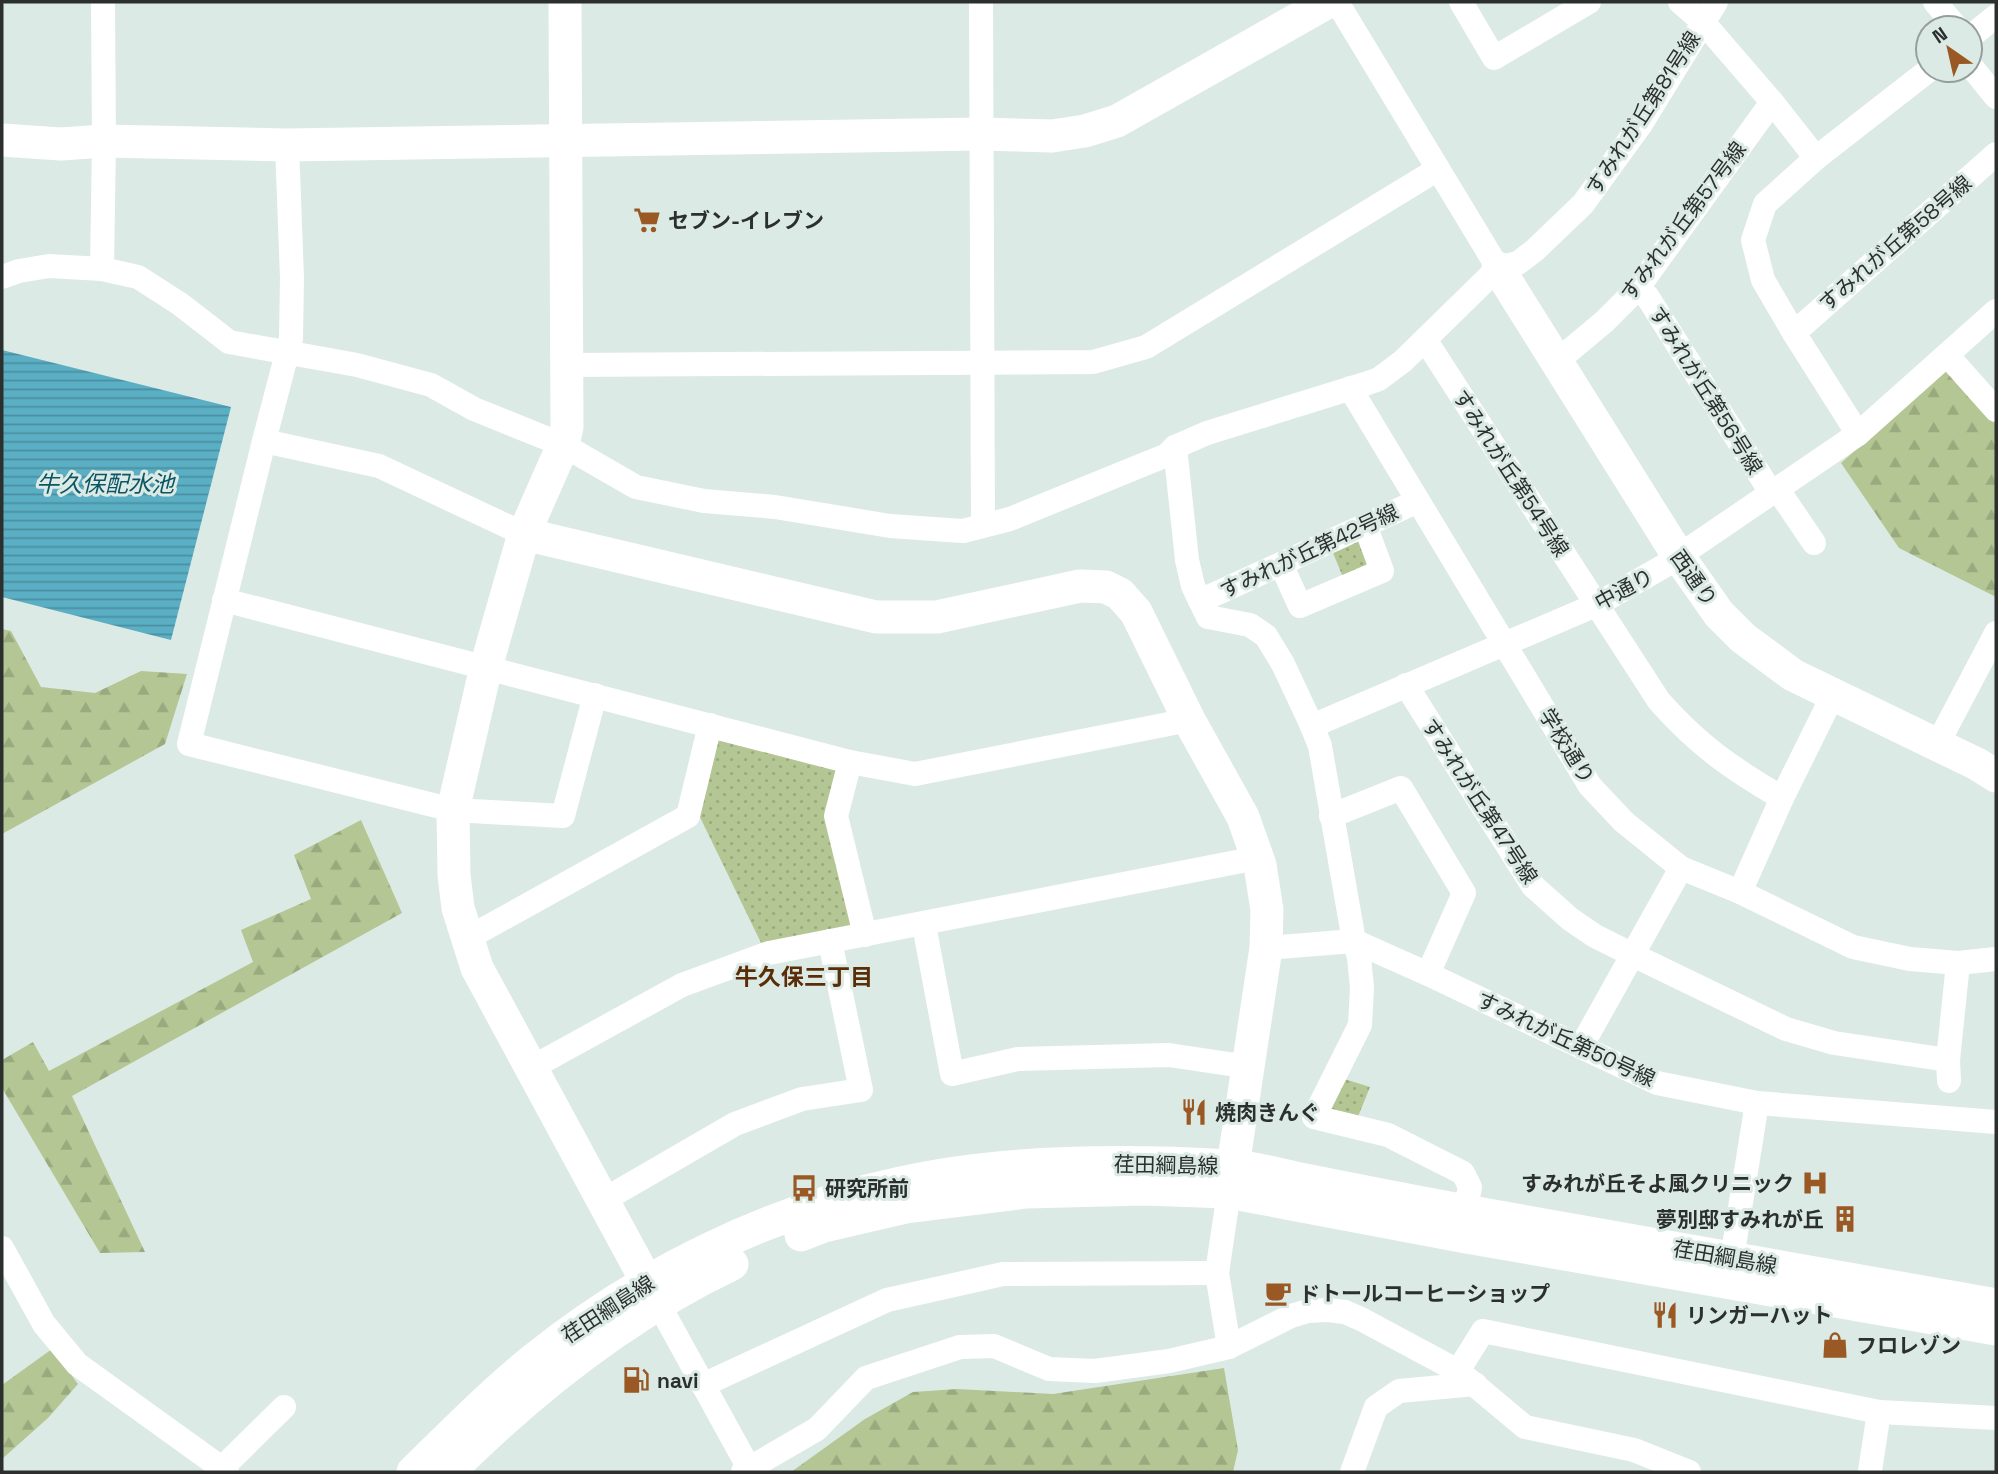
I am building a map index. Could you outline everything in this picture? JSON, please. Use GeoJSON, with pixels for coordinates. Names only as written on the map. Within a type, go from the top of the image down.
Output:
{"type":"FeatureCollection","features":[{"type":"Feature","properties":{"kind":"street"},"geometry":{"type":"LineString","coordinates":[[102,269],[103,2]]}},
{"type":"Feature","properties":{"kind":"street"},"geometry":{"type":"LineString","coordinates":[[565,2],[567,428],[563,445],[524,534],[485,667],[453,810],[454,875],[458,908],[466,939],[490,994],[747,1471],[817,1429],[866,1378],[960,1347],[994,1346],[1049,1369],[1095,1371],[1169,1361],[1229,1347],[1291,1316],[1308,1311],[1327,1310],[1345,1312],[1362,1319],[1467,1378],[1525,1427],[1634,1451],[1689,1472]]}},
{"type":"Feature","properties":{"kind":"street"},"geometry":{"type":"LineString","coordinates":[[981,2],[983,525]]}},
{"type":"Feature","properties":{"kind":"street"},"geometry":{"type":"LineString","coordinates":[[2,140],[61,144],[104,141],[288,145],[980,134],[1052,136],[1086,131],[1117,121],[1328,2]]}},
{"type":"Feature","properties":{"kind":"street"},"geometry":{"type":"LineString","coordinates":[[1337,2],[1498,268]]}},
{"type":"Feature","properties":{"kind":"street"},"geometry":{"type":"LineString","coordinates":[[1461,2],[1494,58],[1589,2]]}},
{"type":"Feature","properties":{"kind":"street"},"geometry":{"type":"LineString","coordinates":[[1680,2],[1691,14],[1709,12],[1772,102],[1816,158]]}},
{"type":"Feature","properties":{"kind":"street","name":"すみれが丘第81号線"},"geometry":{"type":"LineString","coordinates":[[2,277],[49,266],[102,269],[138,277],[180,304],[229,342],[356,365],[431,385],[474,408],[563,445],[636,487],[704,500],[775,507],[890,526],[963,531],[1010,519],[1167,455],[1175,447],[1208,433],[1379,379],[1426,341],[1498,268],[1518,262],[1535,250],[1583,204],[1641,124],[1709,12]]}},
{"type":"Feature","properties":{"kind":"street"},"geometry":{"type":"LineString","coordinates":[[1858,434],[1763,280],[1754,240],[1765,204],[1816,158],[1914,82]]}},
{"type":"Feature","properties":{"kind":"street"},"geometry":{"type":"LineString","coordinates":[[1984,82],[1996,97]]}},
{"type":"Feature","properties":{"kind":"street","name":"すみれが丘第57号線"},"geometry":{"type":"LineString","coordinates":[[1556,362],[1605,321],[1637,289],[1772,102]]}},
{"type":"Feature","properties":{"kind":"street"},"geometry":{"type":"LineString","coordinates":[[288,145],[292,278],[289,352],[264,441],[189,744],[453,810],[563,816],[595,695]]}},
{"type":"Feature","properties":{"kind":"street","name":"すみれが丘第58号線"},"geometry":{"type":"LineString","coordinates":[[1794,333],[1996,154]]}},
{"type":"Feature","properties":{"kind":"street"},"geometry":{"type":"LineString","coordinates":[[566,365],[1093,362],[1146,347],[1438,169]]}},
{"type":"Feature","properties":{"kind":"street","name":"西通り"},"geometry":{"type":"LineString","coordinates":[[1498,268],[1678,557],[1719,614],[1743,638],[1793,675],[1977,764],[1996,776]]}},
{"type":"Feature","properties":{"kind":"street","name":"すみれが丘第56号線"},"geometry":{"type":"LineString","coordinates":[[1637,289],[1647,296],[1775,492],[1814,543]]}},
{"type":"Feature","properties":{"kind":"street","name":"中通り"},"geometry":{"type":"LineString","coordinates":[[1312,726],[1596,605],[1678,557],[1858,434],[1996,311]]}},
{"type":"Feature","properties":{"kind":"street","name":"すみれが丘第54号線"},"geometry":{"type":"LineString","coordinates":[[1426,341],[1641,676],[1680,725],[1727,765],[1782,798]]}},
{"type":"Feature","properties":{"kind":"street"},"geometry":{"type":"LineString","coordinates":[[1947,355],[1996,410]]}},
{"type":"Feature","properties":{"kind":"street","name":"学校通り"},"geometry":{"type":"LineString","coordinates":[[1350,388],[1590,786],[1624,822],[1681,869],[1740,892],[1853,947],[1910,959],[1958,963],[1996,959]]}},
{"type":"Feature","properties":{"kind":"street"},"geometry":{"type":"LineString","coordinates":[[264,441],[379,466],[524,534],[876,617],[937,617],[1080,586],[1106,587],[1120,594],[1136,612],[1189,720],[1243,817],[1257,858],[1267,910],[1266,948],[1217,1273],[1229,1347]]}},
{"type":"Feature","properties":{"kind":"street"},"geometry":{"type":"LineString","coordinates":[[1175,447],[1187,560],[1193,586],[1200,601],[1208,617],[1250,625],[1266,636],[1283,664],[1320,746],[1359,957],[1362,988],[1360,1025],[1314,1117],[1388,1135],[1463,1174],[1470,1187],[1465,1211]]}},
{"type":"Feature","properties":{"kind":"street","name":"すみれが丘第42号線"},"geometry":{"type":"LineString","coordinates":[[1200,601],[1418,501]]}},
{"type":"Feature","properties":{"kind":"street"},"geometry":{"type":"LineString","coordinates":[[1281,564],[1300,606],[1382,571],[1365,525]]}},
{"type":"Feature","properties":{"kind":"street"},"geometry":{"type":"LineString","coordinates":[[225,600],[850,762],[915,774],[1189,720]]}},
{"type":"Feature","properties":{"kind":"street"},"geometry":{"type":"LineString","coordinates":[[1937,745],[1996,633]]}},
{"type":"Feature","properties":{"kind":"street","name":"すみれが丘第47号線"},"geometry":{"type":"LineString","coordinates":[[1406,685],[1533,886],[1570,919],[1595,936],[1786,1028],[1834,1043],[1949,1070],[1958,963]]}},
{"type":"Feature","properties":{"kind":"street"},"geometry":{"type":"LineString","coordinates":[[1740,892],[1782,798],[1833,695]]}},
{"type":"Feature","properties":{"kind":"street"},"geometry":{"type":"LineString","coordinates":[[466,939],[688,816],[710,725]]}},
{"type":"Feature","properties":{"kind":"street"},"geometry":{"type":"LineString","coordinates":[[850,762],[836,816],[865,935]]}},
{"type":"Feature","properties":{"kind":"street"},"geometry":{"type":"LineString","coordinates":[[1331,816],[1401,788],[1464,893],[1427,974]]}},
{"type":"Feature","properties":{"kind":"street"},"geometry":{"type":"LineString","coordinates":[[531,1068],[681,985],[769,953],[924,925],[1257,858]]}},
{"type":"Feature","properties":{"kind":"street"},"geometry":{"type":"LineString","coordinates":[[1581,1047],[1681,869]]}},
{"type":"Feature","properties":{"kind":"street"},"geometry":{"type":"LineString","coordinates":[[924,925],[952,1074],[1018,1059],[1169,1055],[1249,1067]]}},
{"type":"Feature","properties":{"kind":"street"},"geometry":{"type":"LineString","coordinates":[[602,1201],[735,1124],[802,1098],[861,1090],[830,941]]}},
{"type":"Feature","properties":{"kind":"street"},"geometry":{"type":"LineString","coordinates":[[1266,948],[1354,941]]}},
{"type":"Feature","properties":{"kind":"street","name":"すみれが丘第50号線"},"geometry":{"type":"LineString","coordinates":[[1354,941],[1657,1083],[1757,1103],[1996,1122]]}},
{"type":"Feature","properties":{"kind":"street"},"geometry":{"type":"LineString","coordinates":[[1732,1258],[1757,1103]]}},
{"type":"Feature","properties":{"kind":"street","name":"荏田綱島線"},"geometry":{"type":"LineString","coordinates":[[449,1472],[549,1379],[652,1293],[746,1233],[813,1206],[902,1182],[1029,1165],[1230,1179],[1465,1211],[1996,1305]]}},
{"type":"Feature","properties":{"kind":"street","name":"荏田綱島線"},"geometry":{"type":"LineString","coordinates":[[1230,1179],[1461,1236],[1996,1329]]}},
{"type":"Feature","properties":{"kind":"street"},"geometry":{"type":"LineString","coordinates":[[2,1248],[44,1324],[77,1364],[224,1471],[284,1407]]}},
{"type":"Feature","properties":{"kind":"street"},"geometry":{"type":"LineString","coordinates":[[703,1385],[887,1300],[1003,1274],[1217,1273]]}},
{"type":"Feature","properties":{"kind":"street","name":"荏田綱島線"},"geometry":{"type":"LineString","coordinates":[[413,1472],[536,1357],[588,1320],[652,1293]]}},
{"type":"Feature","properties":{"kind":"street"},"geometry":{"type":"LineString","coordinates":[[1467,1378],[1483,1331],[1879,1412],[1996,1418]]}},
{"type":"Feature","properties":{"kind":"street"},"geometry":{"type":"LineString","coordinates":[[1352,1472],[1376,1407],[1399,1391],[1467,1378]]}},
{"type":"Feature","properties":{"kind":"street"},"geometry":{"type":"LineString","coordinates":[[1865,1472],[1879,1412]]}},
{"type":"Feature","properties":{"kind":"green space"},"geometry":{"type":"Polygon","coordinates":[[[1947,369],[1996,424],[1996,597],[1899,548],[1841,463],[1947,369]]]}},
{"type":"Feature","properties":{"kind":"green space"},"geometry":{"type":"Polygon","coordinates":[[[1354,539],[1364,543],[1372,565],[1345,582],[1331,548],[1354,539]]]}},
{"type":"Feature","properties":{"kind":"green space"},"geometry":{"type":"Polygon","coordinates":[[[2,629],[11,631],[41,687],[95,693],[141,671],[187,674],[165,744],[2,834],[2,629]]]}},
{"type":"Feature","properties":{"kind":"green space"},"geometry":{"type":"Polygon","coordinates":[[[716,736],[839,769],[854,926],[763,947],[699,815],[716,736]]]}},
{"type":"Feature","properties":{"kind":"green space"},"geometry":{"type":"Polygon","coordinates":[[[361,820],[402,913],[72,1096],[145,1252],[100,1253],[2,1088],[2,1060],[33,1042],[49,1071],[253,962],[241,930],[311,899],[294,855],[361,820]]]}},
{"type":"Feature","properties":{"kind":"green space"},"geometry":{"type":"Polygon","coordinates":[[[1341,1078],[1370,1087],[1357,1119],[1323,1111],[1341,1078]]]}},
{"type":"Feature","properties":{"kind":"green space"},"geometry":{"type":"Polygon","coordinates":[[[52,1349],[78,1384],[48,1418],[2,1459],[2,1385],[52,1349]]]}},
{"type":"Feature","properties":{"kind":"green space"},"geometry":{"type":"Polygon","coordinates":[[[1224,1368],[1238,1450],[1233,1472],[791,1472],[865,1419],[913,1392],[957,1389],[1053,1394],[1224,1368]]]}},
{"type":"Feature","properties":{"kind":"water","name":"牛久保配水池"},"geometry":{"type":"Polygon","coordinates":[[[2,350],[231,407],[171,640],[2,597],[2,350]]]}},
{"type":"Feature","properties":{"kind":"place","name":"セブン-イレブン"},"geometry":{"type":"Point","coordinates":[647,220]}},
{"type":"Feature","properties":{"kind":"place","name":"焼肉きんぐ"},"geometry":{"type":"Point","coordinates":[1194,1112]}},
{"type":"Feature","properties":{"kind":"place","name":"すみれが丘そよ風クリニック"},"geometry":{"type":"Point","coordinates":[1815,1183]}},
{"type":"Feature","properties":{"kind":"place","name":"研究所前"},"geometry":{"type":"Point","coordinates":[804,1188]}},
{"type":"Feature","properties":{"kind":"place","name":"夢別邸すみれが丘"},"geometry":{"type":"Point","coordinates":[1845,1219]}},
{"type":"Feature","properties":{"kind":"place","name":"ドトールコーヒーショップ"},"geometry":{"type":"Point","coordinates":[1278,1293]}},
{"type":"Feature","properties":{"kind":"place","name":"リンガーハット"},"geometry":{"type":"Point","coordinates":[1665,1315]}},
{"type":"Feature","properties":{"kind":"place","name":"フロレゾン"},"geometry":{"type":"Point","coordinates":[1835,1345]}},
{"type":"Feature","properties":{"kind":"place","name":"navi"},"geometry":{"type":"Point","coordinates":[636,1380]}},
{"type":"Feature","properties":{"kind":"district","name":"牛久保三丁目"},"geometry":{"type":"Point","coordinates":[804,977]}}]}
